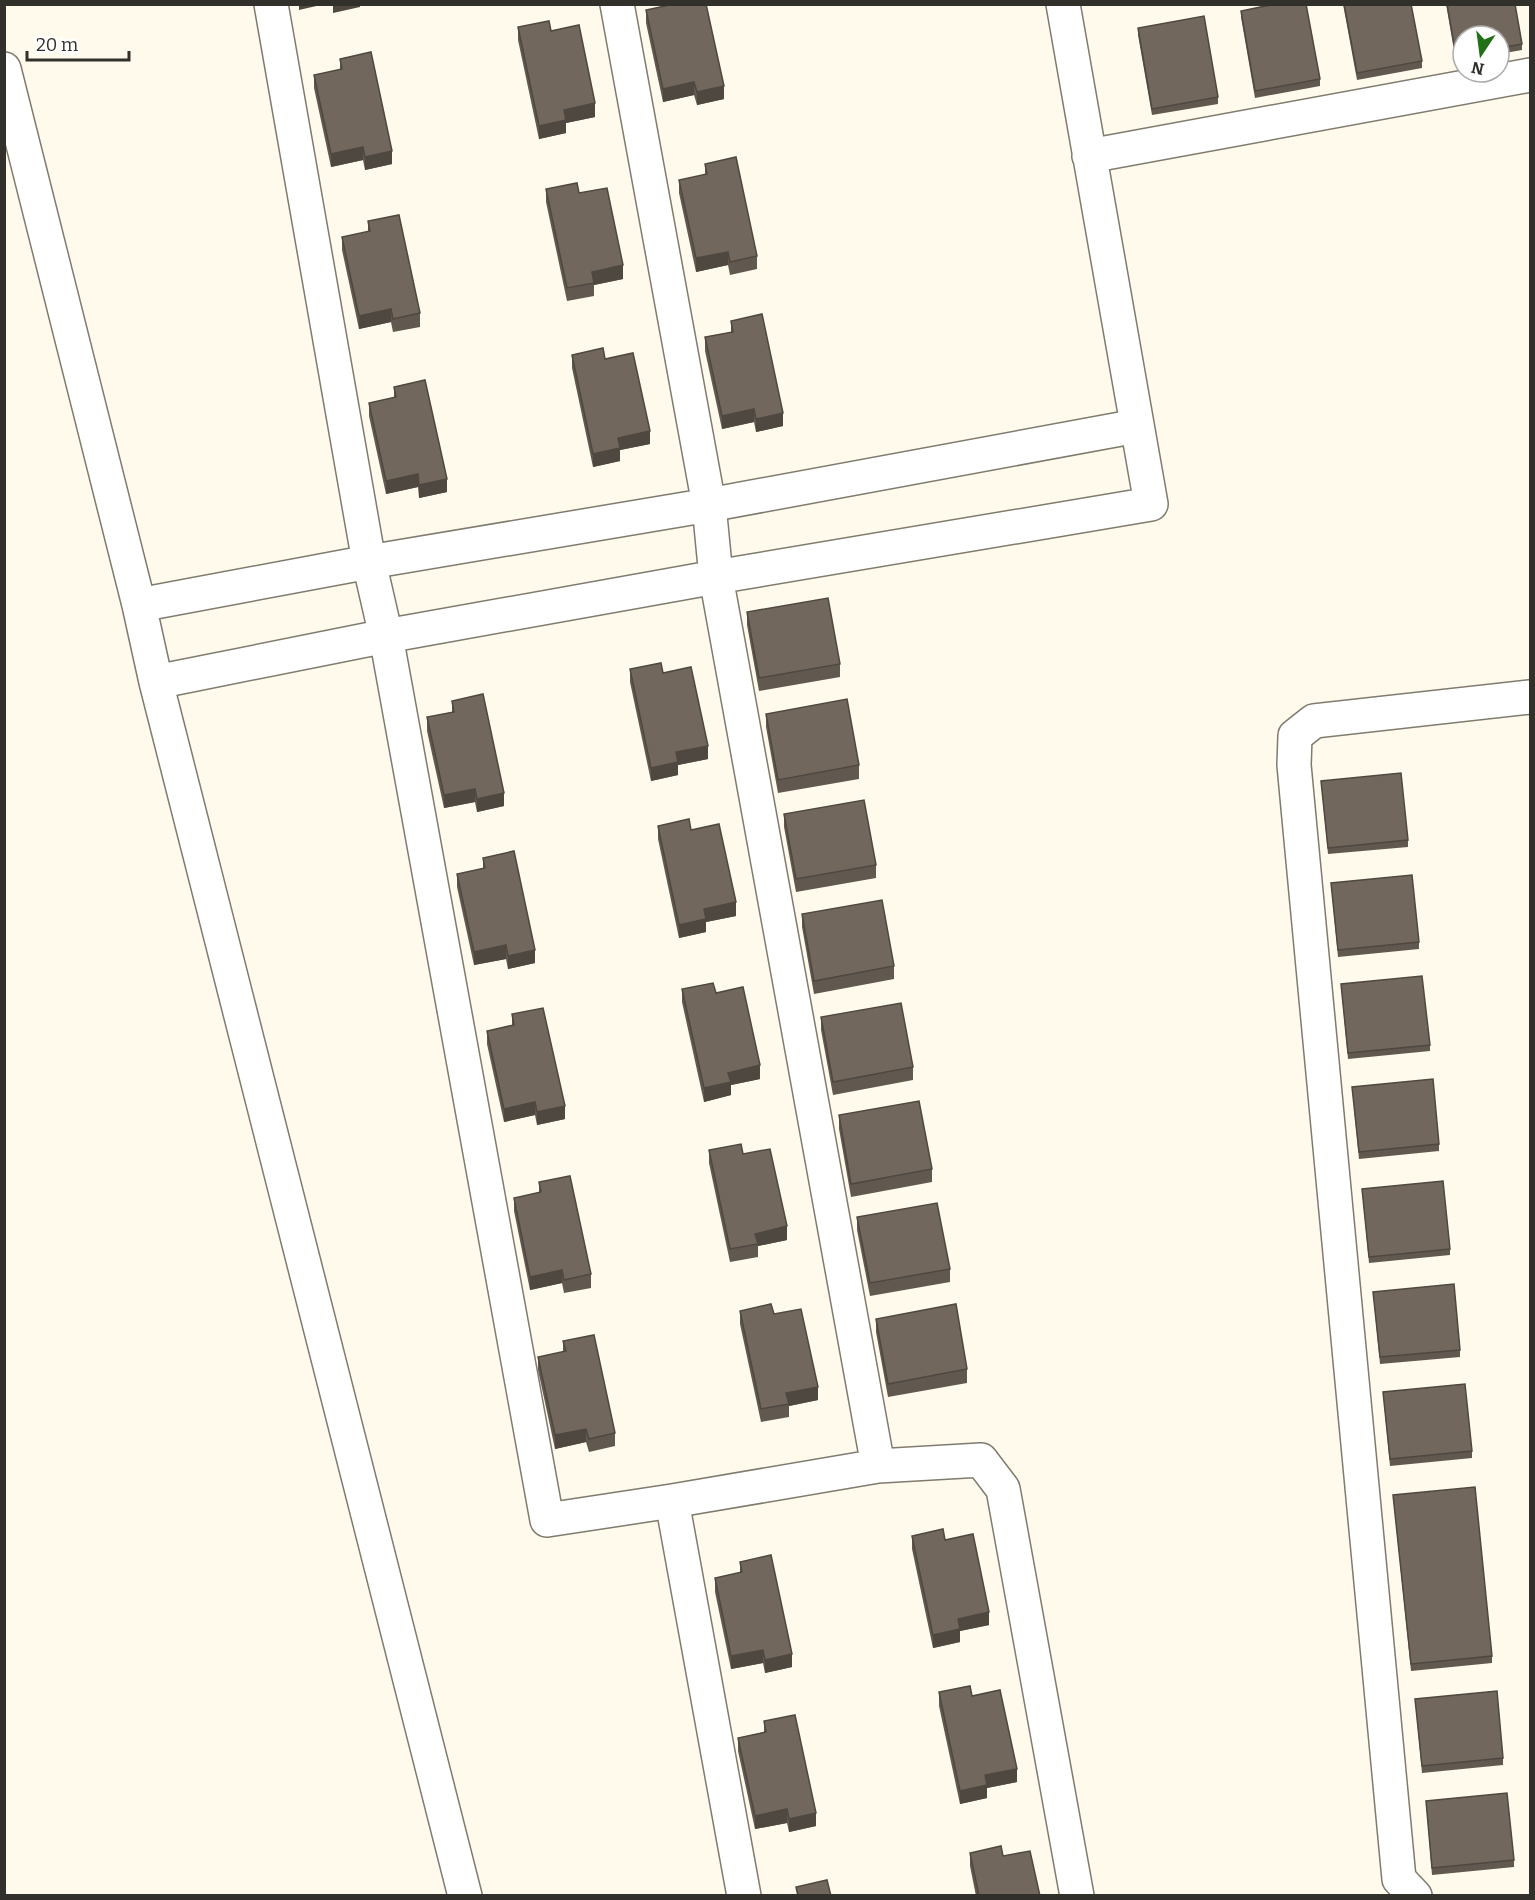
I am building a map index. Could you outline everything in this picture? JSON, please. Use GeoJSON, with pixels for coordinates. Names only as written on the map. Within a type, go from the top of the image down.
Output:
{"type":"FeatureCollection","features":[{"type":"Feature","properties":{"kind":"street"},"geometry":{"type":"LineString","coordinates":[[271,4],[369,562],[386,636],[548,1520],[878,1466],[981,1460],[1003,1489],[1077,1896]]}},
{"type":"Feature","properties":{"kind":"street"},"geometry":{"type":"LineString","coordinates":[[617,4],[709,505],[716,577],[878,1466]]}},
{"type":"Feature","properties":{"kind":"street"},"geometry":{"type":"LineString","coordinates":[[156,682],[386,636],[716,577],[1151,504],[1063,4]]}},
{"type":"Feature","properties":{"kind":"street"},"geometry":{"type":"LineString","coordinates":[[4,69],[139,605],[156,682],[465,1896]]}},
{"type":"Feature","properties":{"kind":"street"},"geometry":{"type":"LineString","coordinates":[[1089,156],[1530,75]]}},
{"type":"Feature","properties":{"kind":"street"},"geometry":{"type":"LineString","coordinates":[[139,605],[369,562],[709,505],[1137,426]]}},
{"type":"Feature","properties":{"kind":"street"},"geometry":{"type":"LineString","coordinates":[[1415,1896],[1399,1879],[1294,765],[1295,736],[1314,721],[1530,697]]}},
{"type":"Feature","properties":{"kind":"street"},"geometry":{"type":"LineString","coordinates":[[672,1501],[744,1896]]}},
{"type":"Feature","properties":{"kind":"building"},"geometry":{"type":"Polygon","coordinates":[[[674,4],[706,4],[724,86],[697,92],[694,82],[663,89],[646,10],[674,4]]]}},
{"type":"Feature","properties":{"kind":"building"},"geometry":{"type":"Polygon","coordinates":[[[1275,4],[1306,4],[1320,79],[1255,91],[1241,11],[1275,4]]]}},
{"type":"Feature","properties":{"kind":"building"},"geometry":{"type":"Polygon","coordinates":[[[1344,4],[1411,4],[1422,61],[1357,73],[1344,4]]]}},
{"type":"Feature","properties":{"kind":"building"},"geometry":{"type":"Polygon","coordinates":[[[1447,4],[1515,4],[1522,44],[1511,46],[1511,24],[1451,24],[1451,27],[1447,4]]]}},
{"type":"Feature","properties":{"kind":"building"},"geometry":{"type":"Polygon","coordinates":[[[1204,16],[1218,97],[1152,109],[1138,28],[1204,16]]]}},
{"type":"Feature","properties":{"kind":"building"},"geometry":{"type":"Polygon","coordinates":[[[549,21],[551,31],[579,25],[595,103],[564,110],[566,120],[539,126],[518,27],[549,21]]]}},
{"type":"Feature","properties":{"kind":"building"},"geometry":{"type":"Polygon","coordinates":[[[371,52],[392,151],[365,157],[363,147],[331,154],[314,75],[342,69],[340,59],[371,52]]]}},
{"type":"Feature","properties":{"kind":"building"},"geometry":{"type":"Polygon","coordinates":[[[736,157],[757,256],[730,262],[728,252],[696,258],[679,180],[707,174],[705,164],[736,157]]]}},
{"type":"Feature","properties":{"kind":"building"},"geometry":{"type":"Polygon","coordinates":[[[577,183],[579,193],[607,188],[623,265],[592,272],[594,283],[567,288],[546,189],[577,183]]]}},
{"type":"Feature","properties":{"kind":"building"},"geometry":{"type":"Polygon","coordinates":[[[399,215],[420,313],[393,319],[391,309],[359,316],[342,237],[370,231],[368,221],[399,215]]]}},
{"type":"Feature","properties":{"kind":"building"},"geometry":{"type":"Polygon","coordinates":[[[762,314],[783,413],[756,419],[754,409],[722,416],[705,337],[733,332],[731,321],[762,314]]]}},
{"type":"Feature","properties":{"kind":"building"},"geometry":{"type":"Polygon","coordinates":[[[603,348],[605,359],[633,353],[650,431],[618,438],[620,448],[593,454],[572,355],[603,348]]]}},
{"type":"Feature","properties":{"kind":"building"},"geometry":{"type":"Polygon","coordinates":[[[425,380],[447,479],[419,485],[418,474],[386,481],[369,403],[396,397],[394,387],[425,380]]]}},
{"type":"Feature","properties":{"kind":"building"},"geometry":{"type":"Polygon","coordinates":[[[828,598],[840,664],[759,678],[747,612],[828,598]]]}},
{"type":"Feature","properties":{"kind":"building"},"geometry":{"type":"Polygon","coordinates":[[[661,663],[663,673],[691,667],[708,746],[676,752],[678,762],[651,768],[630,669],[661,663]]]}},
{"type":"Feature","properties":{"kind":"building"},"geometry":{"type":"Polygon","coordinates":[[[483,694],[504,793],[477,799],[475,789],[444,795],[427,717],[454,712],[452,701],[483,694]]]}},
{"type":"Feature","properties":{"kind":"building"},"geometry":{"type":"Polygon","coordinates":[[[847,699],[859,765],[778,780],[766,714],[847,699]]]}},
{"type":"Feature","properties":{"kind":"building"},"geometry":{"type":"Polygon","coordinates":[[[1401,773],[1408,840],[1328,848],[1321,781],[1401,773]]]}},
{"type":"Feature","properties":{"kind":"building"},"geometry":{"type":"Polygon","coordinates":[[[864,800],[876,865],[796,879],[784,814],[864,800]]]}},
{"type":"Feature","properties":{"kind":"building"},"geometry":{"type":"Polygon","coordinates":[[[689,819],[691,830],[719,824],[736,902],[704,909],[706,919],[679,925],[658,826],[689,819]]]}},
{"type":"Feature","properties":{"kind":"building"},"geometry":{"type":"Polygon","coordinates":[[[514,851],[535,950],[508,956],[506,945],[474,952],[457,874],[485,868],[483,858],[514,851]]]}},
{"type":"Feature","properties":{"kind":"building"},"geometry":{"type":"Polygon","coordinates":[[[1412,875],[1419,942],[1338,950],[1331,883],[1412,875]]]}},
{"type":"Feature","properties":{"kind":"building"},"geometry":{"type":"Polygon","coordinates":[[[882,900],[894,966],[814,981],[802,914],[882,900]]]}},
{"type":"Feature","properties":{"kind":"building"},"geometry":{"type":"Polygon","coordinates":[[[1422,976],[1430,1045],[1348,1053],[1341,984],[1422,976]]]}},
{"type":"Feature","properties":{"kind":"building"},"geometry":{"type":"Polygon","coordinates":[[[713,983],[716,993],[743,987],[760,1065],[728,1073],[731,1082],[704,1088],[682,989],[713,983]]]}},
{"type":"Feature","properties":{"kind":"building"},"geometry":{"type":"Polygon","coordinates":[[[901,1003],[913,1067],[833,1082],[821,1017],[901,1003]]]}},
{"type":"Feature","properties":{"kind":"building"},"geometry":{"type":"Polygon","coordinates":[[[543,1008],[565,1106],[537,1112],[535,1102],[504,1109],[487,1031],[514,1025],[512,1014],[543,1008]]]}},
{"type":"Feature","properties":{"kind":"building"},"geometry":{"type":"Polygon","coordinates":[[[1433,1079],[1439,1144],[1359,1152],[1352,1087],[1433,1079]]]}},
{"type":"Feature","properties":{"kind":"building"},"geometry":{"type":"Polygon","coordinates":[[[919,1101],[932,1169],[851,1184],[839,1115],[919,1101]]]}},
{"type":"Feature","properties":{"kind":"building"},"geometry":{"type":"Polygon","coordinates":[[[741,1144],[743,1154],[770,1149],[787,1226],[755,1234],[758,1244],[730,1249],[709,1150],[741,1144]]]}},
{"type":"Feature","properties":{"kind":"building"},"geometry":{"type":"Polygon","coordinates":[[[570,1176],[591,1274],[564,1280],[562,1270],[530,1277],[514,1198],[541,1192],[539,1182],[570,1176]]]}},
{"type":"Feature","properties":{"kind":"building"},"geometry":{"type":"Polygon","coordinates":[[[1443,1181],[1450,1249],[1369,1257],[1362,1189],[1443,1181]]]}},
{"type":"Feature","properties":{"kind":"building"},"geometry":{"type":"Polygon","coordinates":[[[937,1203],[950,1269],[870,1283],[857,1217],[937,1203]]]}},
{"type":"Feature","properties":{"kind":"building"},"geometry":{"type":"Polygon","coordinates":[[[1454,1284],[1460,1350],[1380,1357],[1373,1292],[1454,1284]]]}},
{"type":"Feature","properties":{"kind":"building"},"geometry":{"type":"Polygon","coordinates":[[[771,1304],[774,1314],[801,1309],[818,1387],[786,1393],[789,1404],[761,1409],[740,1311],[771,1304]]]}},
{"type":"Feature","properties":{"kind":"building"},"geometry":{"type":"Polygon","coordinates":[[[956,1304],[967,1369],[888,1384],[876,1319],[956,1304]]]}},
{"type":"Feature","properties":{"kind":"building"},"geometry":{"type":"Polygon","coordinates":[[[594,1335],[615,1433],[589,1439],[586,1429],[555,1435],[538,1357],[566,1351],[563,1341],[594,1335]]]}},
{"type":"Feature","properties":{"kind":"building"},"geometry":{"type":"Polygon","coordinates":[[[1465,1384],[1472,1451],[1390,1459],[1383,1392],[1465,1384]]]}},
{"type":"Feature","properties":{"kind":"building"},"geometry":{"type":"Polygon","coordinates":[[[1475,1487],[1492,1656],[1411,1664],[1393,1495],[1475,1487]]]}},
{"type":"Feature","properties":{"kind":"building"},"geometry":{"type":"Polygon","coordinates":[[[943,1529],[945,1540],[973,1534],[989,1612],[958,1619],[960,1629],[933,1635],[912,1536],[943,1529]]]}},
{"type":"Feature","properties":{"kind":"building"},"geometry":{"type":"Polygon","coordinates":[[[771,1555],[792,1654],[765,1660],[763,1650],[731,1656],[715,1578],[742,1572],[740,1562],[771,1555]]]}},
{"type":"Feature","properties":{"kind":"building"},"geometry":{"type":"Polygon","coordinates":[[[970,1686],[972,1696],[1000,1690],[1017,1769],[985,1775],[987,1785],[960,1791],[939,1692],[970,1686]]]}},
{"type":"Feature","properties":{"kind":"building"},"geometry":{"type":"Polygon","coordinates":[[[1497,1691],[1503,1758],[1422,1766],[1415,1699],[1497,1691]]]}},
{"type":"Feature","properties":{"kind":"building"},"geometry":{"type":"Polygon","coordinates":[[[795,1715],[816,1813],[789,1819],[787,1809],[755,1816],[738,1738],[766,1732],[764,1721],[795,1715]]]}},
{"type":"Feature","properties":{"kind":"building"},"geometry":{"type":"Polygon","coordinates":[[[1507,1793],[1514,1860],[1432,1868],[1426,1801],[1507,1793]]]}},
{"type":"Feature","properties":{"kind":"building"},"geometry":{"type":"Polygon","coordinates":[[[1001,1846],[1003,1856],[1030,1851],[1040,1896],[979,1896],[970,1853],[1001,1846]]]}},
{"type":"Feature","properties":{"kind":"building"},"geometry":{"type":"Polygon","coordinates":[[[827,1880],[831,1896],[798,1896],[796,1887],[827,1880]]]}}]}
